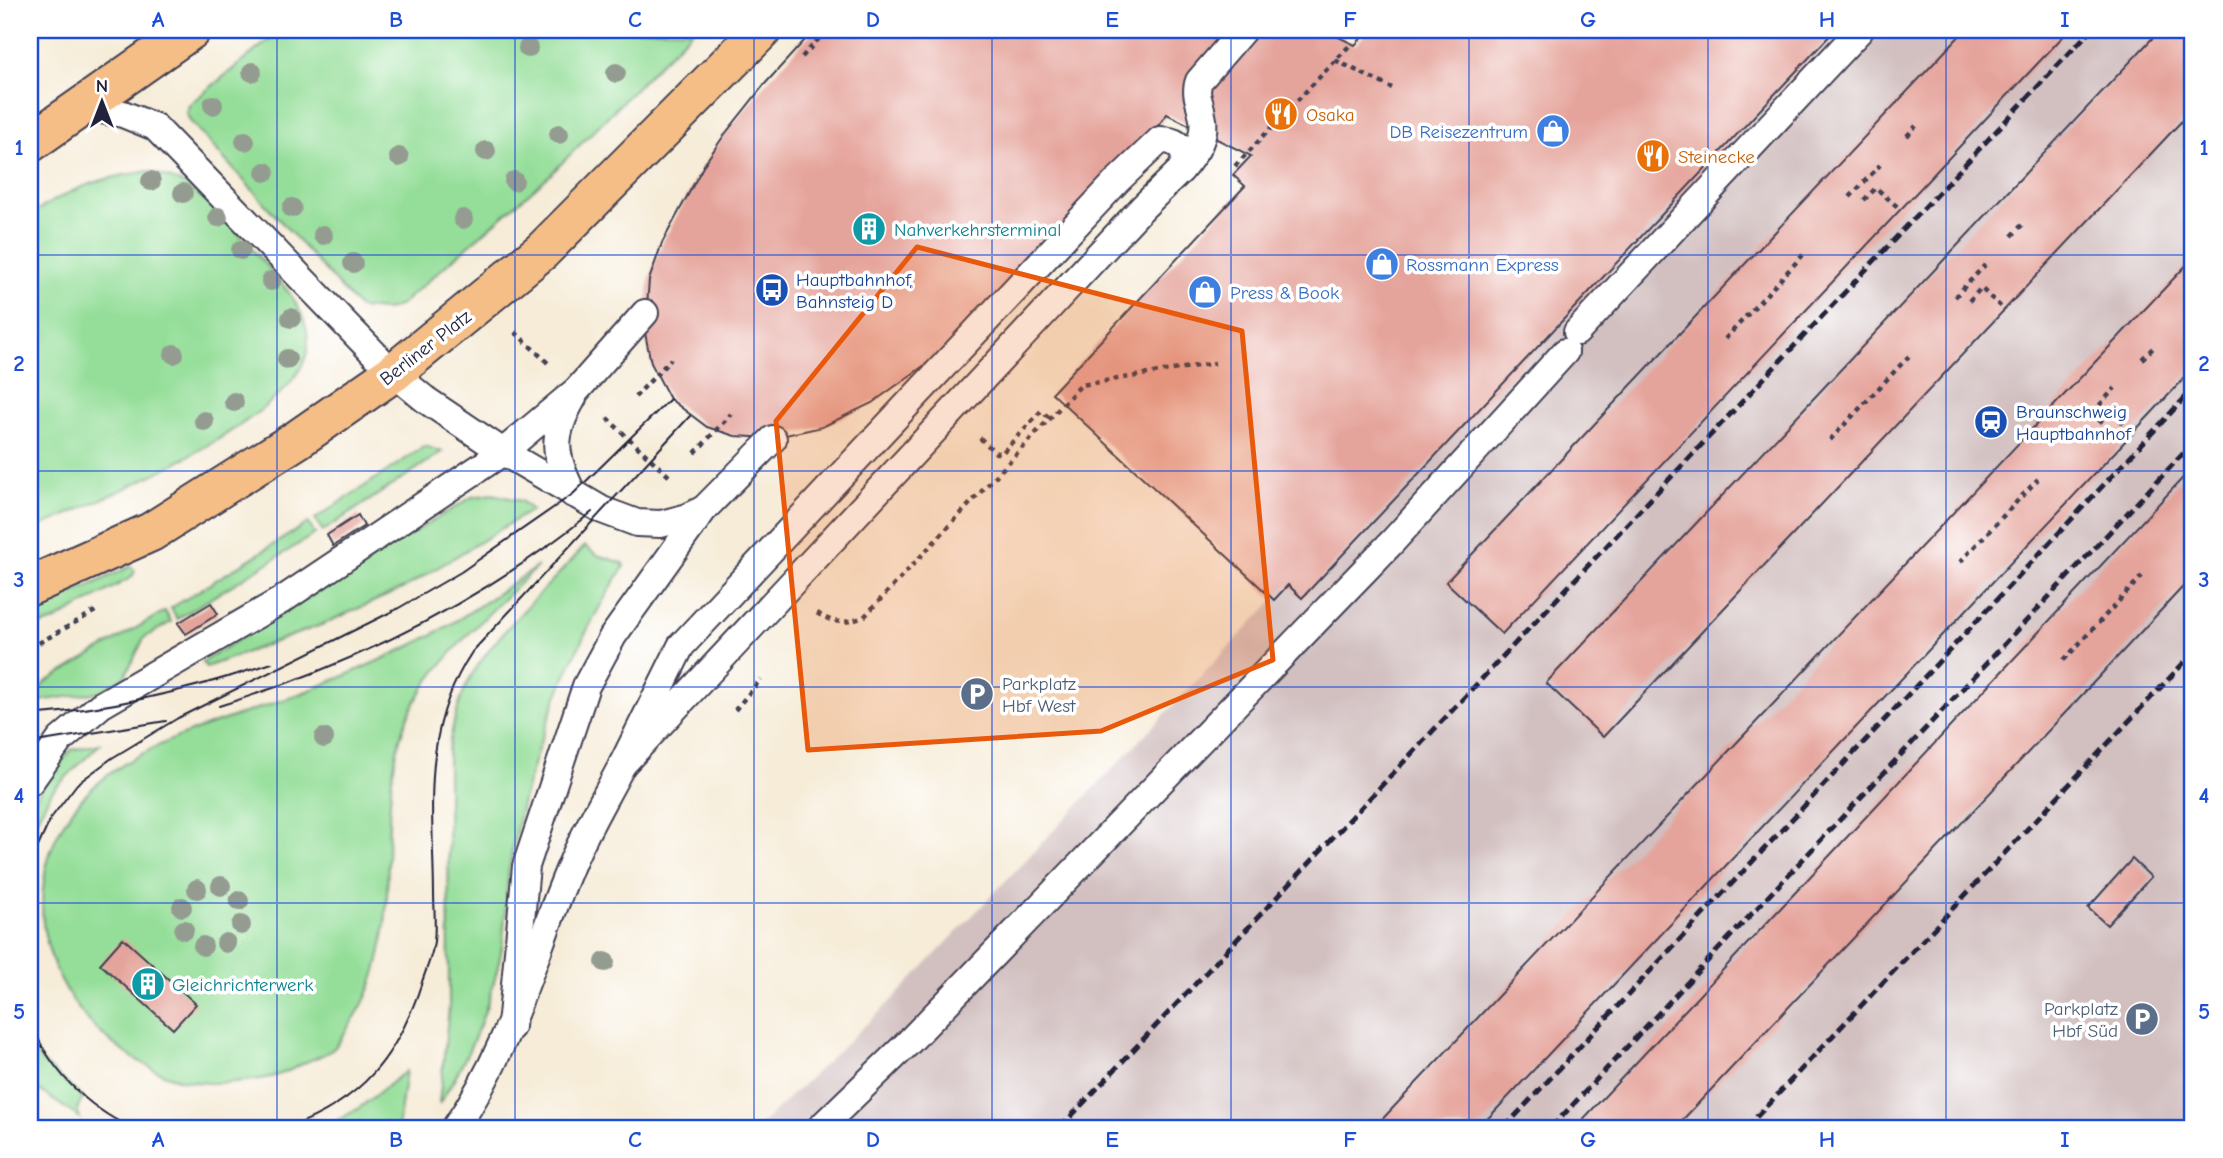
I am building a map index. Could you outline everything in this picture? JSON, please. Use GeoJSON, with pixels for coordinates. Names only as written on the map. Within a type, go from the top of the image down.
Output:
{"type":"FeatureCollection","features":[{"type":"Feature","properties":{"kind":"main road"},"geometry":{"type":"LineString","coordinates":[[30,143],[85,107],[191,30]]}},
{"type":"Feature","properties":{"kind":"main road","name":"Berliner Platz"},"geometry":{"type":"LineString","coordinates":[[30,586],[151,532],[298,439],[393,373],[542,251],[762,30]]}},
{"type":"Feature","properties":{"kind":"lane"},"geometry":{"type":"LineString","coordinates":[[622,765],[1143,207],[1181,170],[1199,147],[1203,132],[1203,116],[1195,89],[1243,30]]}},
{"type":"Feature","properties":{"kind":"lane"},"geometry":{"type":"LineString","coordinates":[[820,1128],[907,1044],[1393,541],[1571,342],[1860,30]]}},
{"type":"Feature","properties":{"kind":"lane"},"geometry":{"type":"LineString","coordinates":[[85,107],[123,114],[155,127],[393,373],[503,452],[603,510],[638,523],[661,524],[688,517],[704,509]]}},
{"type":"Feature","properties":{"kind":"lane"},"geometry":{"type":"LineString","coordinates":[[454,1128],[474,1100],[511,1027],[571,864],[681,646],[1150,146],[1160,140],[1172,140],[1181,147],[1186,158],[1181,170]]}},
{"type":"Feature","properties":{"kind":"lane"},"geometry":{"type":"LineString","coordinates":[[30,782],[60,740],[101,705],[282,600],[503,452],[577,390],[645,313]]}},
{"type":"Feature","properties":{"kind":"lane"},"geometry":{"type":"LineString","coordinates":[[573,494],[559,467],[556,444],[561,419],[577,390]]}},
{"type":"Feature","properties":{"kind":"lane"},"geometry":{"type":"LineString","coordinates":[[511,1027],[526,866],[586,687],[613,636],[704,509],[773,439]]}},
{"type":"Feature","properties":{"kind":"path"},"geometry":{"type":"LineString","coordinates":[[1335,60],[1392,88]]}},
{"type":"Feature","properties":{"kind":"path"},"geometry":{"type":"LineString","coordinates":[[1906,136],[1916,125]]}},
{"type":"Feature","properties":{"kind":"path"},"geometry":{"type":"LineString","coordinates":[[1850,197],[1880,165]]}},
{"type":"Feature","properties":{"kind":"path"},"geometry":{"type":"LineString","coordinates":[[1864,200],[1876,188],[1900,209]]}},
{"type":"Feature","properties":{"kind":"path"},"geometry":{"type":"LineString","coordinates":[[2012,236],[2022,225]]}},
{"type":"Feature","properties":{"kind":"path"},"geometry":{"type":"LineString","coordinates":[[1725,339],[1803,256]]}},
{"type":"Feature","properties":{"kind":"path"},"geometry":{"type":"LineString","coordinates":[[1955,297],[1985,265]]}},
{"type":"Feature","properties":{"kind":"path"},"geometry":{"type":"LineString","coordinates":[[1969,301],[1981,288],[2005,311]]}},
{"type":"Feature","properties":{"kind":"path"},"geometry":{"type":"LineString","coordinates":[[514,331],[704,509]]}},
{"type":"Feature","properties":{"kind":"path"},"geometry":{"type":"LineString","coordinates":[[2142,359],[2152,348]]}},
{"type":"Feature","properties":{"kind":"path"},"geometry":{"type":"LineString","coordinates":[[1830,440],[1909,356]]}},
{"type":"Feature","properties":{"kind":"path"},"geometry":{"type":"LineString","coordinates":[[635,397],[671,359]]}},
{"type":"Feature","properties":{"kind":"path"},"geometry":{"type":"LineString","coordinates":[[787,586],[831,622],[848,623],[864,617],[1081,386],[1215,363]]}},
{"type":"Feature","properties":{"kind":"path"},"geometry":{"type":"LineString","coordinates":[[2086,420],[2115,388]]}},
{"type":"Feature","properties":{"kind":"path"},"geometry":{"type":"LineString","coordinates":[[980,438],[996,453],[1002,453],[1041,411],[1050,418]]}},
{"type":"Feature","properties":{"kind":"path"},"geometry":{"type":"LineString","coordinates":[[2099,423],[2110,411],[2135,434]]}},
{"type":"Feature","properties":{"kind":"path"},"geometry":{"type":"LineString","coordinates":[[695,453],[731,414]]}},
{"type":"Feature","properties":{"kind":"path"},"geometry":{"type":"LineString","coordinates":[[1960,562],[2038,479]]}},
{"type":"Feature","properties":{"kind":"path"},"geometry":{"type":"LineString","coordinates":[[2064,660],[2142,576]]}},
{"type":"Feature","properties":{"kind":"highlighted area"},"geometry":{"type":"Polygon","coordinates":[[[917,247],[1242,331],[1273,660],[1101,731],[808,750],[776,421],[917,247]]]}},
{"type":"Feature","properties":{"kind":"shaded area"},"geometry":{"type":"Polygon","coordinates":[[[1835,30],[2193,30],[2193,1128],[757,1128],[890,1002],[1288,585],[1303,597],[1835,30]]]}},
{"type":"Feature","properties":{"kind":"green space"},"geometry":{"type":"Polygon","coordinates":[[[281,30],[693,30],[550,175],[399,306],[386,310],[359,308],[190,121],[186,112],[190,104],[281,30]]]}},
{"type":"Feature","properties":{"kind":"green space"},"geometry":{"type":"Polygon","coordinates":[[[149,171],[188,187],[230,224],[295,301],[305,322],[308,344],[298,372],[273,400],[235,428],[144,479],[30,531],[30,215],[87,185],[149,171]]]}},
{"type":"Feature","properties":{"kind":"green space"},"geometry":{"type":"Polygon","coordinates":[[[425,446],[442,452],[323,531],[315,519],[425,446]]]}},
{"type":"Feature","properties":{"kind":"green space"},"geometry":{"type":"Polygon","coordinates":[[[493,494],[521,501],[532,510],[404,588],[321,625],[206,667],[202,662],[472,497],[493,494]]]}},
{"type":"Feature","properties":{"kind":"green space"},"geometry":{"type":"Polygon","coordinates":[[[308,523],[315,534],[177,619],[171,608],[308,523]]]}},
{"type":"Feature","properties":{"kind":"green space"},"geometry":{"type":"Polygon","coordinates":[[[585,546],[597,555],[623,563],[624,567],[584,636],[537,751],[516,830],[509,868],[501,953],[491,993],[469,1050],[439,1104],[449,1007],[448,750],[454,720],[468,682],[485,656],[512,623],[585,546]]]}},
{"type":"Feature","properties":{"kind":"green space"},"geometry":{"type":"Polygon","coordinates":[[[131,566],[135,571],[132,577],[52,622],[41,625],[30,618],[30,614],[131,566]]]}},
{"type":"Feature","properties":{"kind":"green space"},"geometry":{"type":"Polygon","coordinates":[[[538,566],[452,652],[422,690],[412,708],[398,745],[391,785],[386,909],[381,949],[370,988],[336,1046],[323,1055],[272,1077],[234,1082],[196,1082],[171,1077],[138,1061],[86,1019],[62,982],[53,962],[43,921],[46,868],[59,830],[81,800],[108,775],[141,754],[213,723],[317,687],[427,638],[538,566]]]}},
{"type":"Feature","properties":{"kind":"green space"},"geometry":{"type":"Polygon","coordinates":[[[165,611],[171,622],[144,638],[125,676],[99,692],[33,702],[31,698],[46,682],[165,611]]]}},
{"type":"Feature","properties":{"kind":"green space"},"geometry":{"type":"Polygon","coordinates":[[[100,744],[52,791],[30,831],[30,807],[48,778],[71,750],[100,744]]]}},
{"type":"Feature","properties":{"kind":"green space"},"geometry":{"type":"Polygon","coordinates":[[[30,1044],[42,1061],[83,1098],[77,1109],[80,1118],[30,1084],[30,1044]]]}},
{"type":"Feature","properties":{"kind":"green space"},"geometry":{"type":"Polygon","coordinates":[[[406,1071],[398,1128],[323,1128],[358,1109],[406,1071]]]}},
{"type":"Feature","properties":{"kind":"building"},"geometry":{"type":"Polygon","coordinates":[[[814,30],[1324,30],[1355,45],[1369,30],[1835,30],[1302,598],[1288,585],[1274,600],[1052,393],[1245,186],[1233,175],[1251,156],[1167,114],[1137,153],[954,344],[872,403],[822,427],[772,438],[735,436],[707,427],[670,399],[651,363],[645,333],[649,280],[662,243],[705,163],[725,134],[764,85],[814,30]]]}},
{"type":"Feature","properties":{"kind":"building"},"geometry":{"type":"Polygon","coordinates":[[[1965,30],[2069,30],[1502,634],[1446,582],[1965,30]]]}},
{"type":"Feature","properties":{"kind":"building"},"geometry":{"type":"Polygon","coordinates":[[[2160,30],[2193,30],[2193,109],[1603,737],[1546,683],[2160,30]]]}},
{"type":"Feature","properties":{"kind":"building"},"geometry":{"type":"Polygon","coordinates":[[[2193,258],[2193,369],[1479,1128],[1374,1128],[2193,258]]]}},
{"type":"Feature","properties":{"kind":"building"},"geometry":{"type":"Polygon","coordinates":[[[2193,467],[2193,576],[2065,713],[1675,1128],[1575,1128],[2193,467]]]}},
{"type":"Feature","properties":{"kind":"building"},"geometry":{"type":"Polygon","coordinates":[[[358,515],[364,526],[333,546],[327,535],[358,515]]]}},
{"type":"Feature","properties":{"kind":"building"},"geometry":{"type":"Polygon","coordinates":[[[211,603],[218,614],[186,634],[178,623],[211,603]]]}},
{"type":"Feature","properties":{"kind":"building"},"geometry":{"type":"Polygon","coordinates":[[[2132,859],[2151,877],[2107,925],[2088,908],[2132,859]]]}},
{"type":"Feature","properties":{"kind":"building","name":"Gleichrichterwerk"},"geometry":{"type":"Polygon","coordinates":[[[123,938],[196,1004],[173,1029],[100,964],[123,938]]]}},
{"type":"Feature","properties":{"kind":"tram line"},"geometry":{"type":"LineString","coordinates":[[30,879],[36,851],[51,818],[77,784],[112,758],[178,718],[397,609],[461,572],[573,494],[670,399]]}},
{"type":"Feature","properties":{"kind":"tram line"},"geometry":{"type":"LineString","coordinates":[[288,1128],[337,1104],[374,1073],[389,1054],[412,1008],[433,946],[435,923],[432,799],[437,739],[444,710],[472,652],[690,416]]}},
{"type":"Feature","properties":{"kind":"tram line"},"geometry":{"type":"LineString","coordinates":[[219,706],[319,671],[415,627],[506,574],[592,512]]}},
{"type":"Feature","properties":{"kind":"tram line"},"geometry":{"type":"LineString","coordinates":[[30,715],[91,708],[152,696],[272,663]]}},
{"type":"Feature","properties":{"kind":"tram line"},"geometry":{"type":"LineString","coordinates":[[30,743],[166,721]]}},
{"type":"Feature","properties":{"kind":"tram line"},"geometry":{"type":"LineString","coordinates":[[30,1020],[47,1054],[70,1084],[99,1109],[132,1128]]}},
{"type":"Feature","properties":{"kind":"railway"},"geometry":{"type":"LineString","coordinates":[[1060,1128],[2091,30]]}},
{"type":"Feature","properties":{"kind":"railway"},"geometry":{"type":"LineString","coordinates":[[1504,1128],[2193,389]]}},
{"type":"Feature","properties":{"kind":"railway"},"geometry":{"type":"LineString","coordinates":[[1551,1128],[2193,443]]}},
{"type":"Feature","properties":{"kind":"railway"},"geometry":{"type":"LineString","coordinates":[[1746,1128],[2193,653]]}},
{"type":"Feature","properties":{"kind":"place","name":"Osaka"},"geometry":{"type":"Point","coordinates":[1281,114]}},
{"type":"Feature","properties":{"kind":"place","name":"DB Reisezentrum"},"geometry":{"type":"Point","coordinates":[1553,131]}},
{"type":"Feature","properties":{"kind":"place","name":"Steinecke"},"geometry":{"type":"Point","coordinates":[1653,156]}},
{"type":"Feature","properties":{"kind":"place","name":"Nahverkehrsterminal"},"geometry":{"type":"Point","coordinates":[869,229]}},
{"type":"Feature","properties":{"kind":"place","name":"Rossmann Express"},"geometry":{"type":"Point","coordinates":[1382,264]}},
{"type":"Feature","properties":{"kind":"place","name":"Hauptbahnhof, Bahnsteig D"},"geometry":{"type":"Point","coordinates":[772,290]}},
{"type":"Feature","properties":{"kind":"place","name":"Press & Book"},"geometry":{"type":"Point","coordinates":[1205,292]}},
{"type":"Feature","properties":{"kind":"place","name":"Braunschweig Hauptbahnhof"},"geometry":{"type":"Point","coordinates":[1991,422]}},
{"type":"Feature","properties":{"kind":"place","name":"Parkplatz Hbf West"},"geometry":{"type":"Point","coordinates":[977,694]}},
{"type":"Feature","properties":{"kind":"place","name":"Gleichrichterwerk"},"geometry":{"type":"Point","coordinates":[148,984]}},
{"type":"Feature","properties":{"kind":"place","name":"Parkplatz Hbf Süd"},"geometry":{"type":"Point","coordinates":[2142,1019]}}]}
